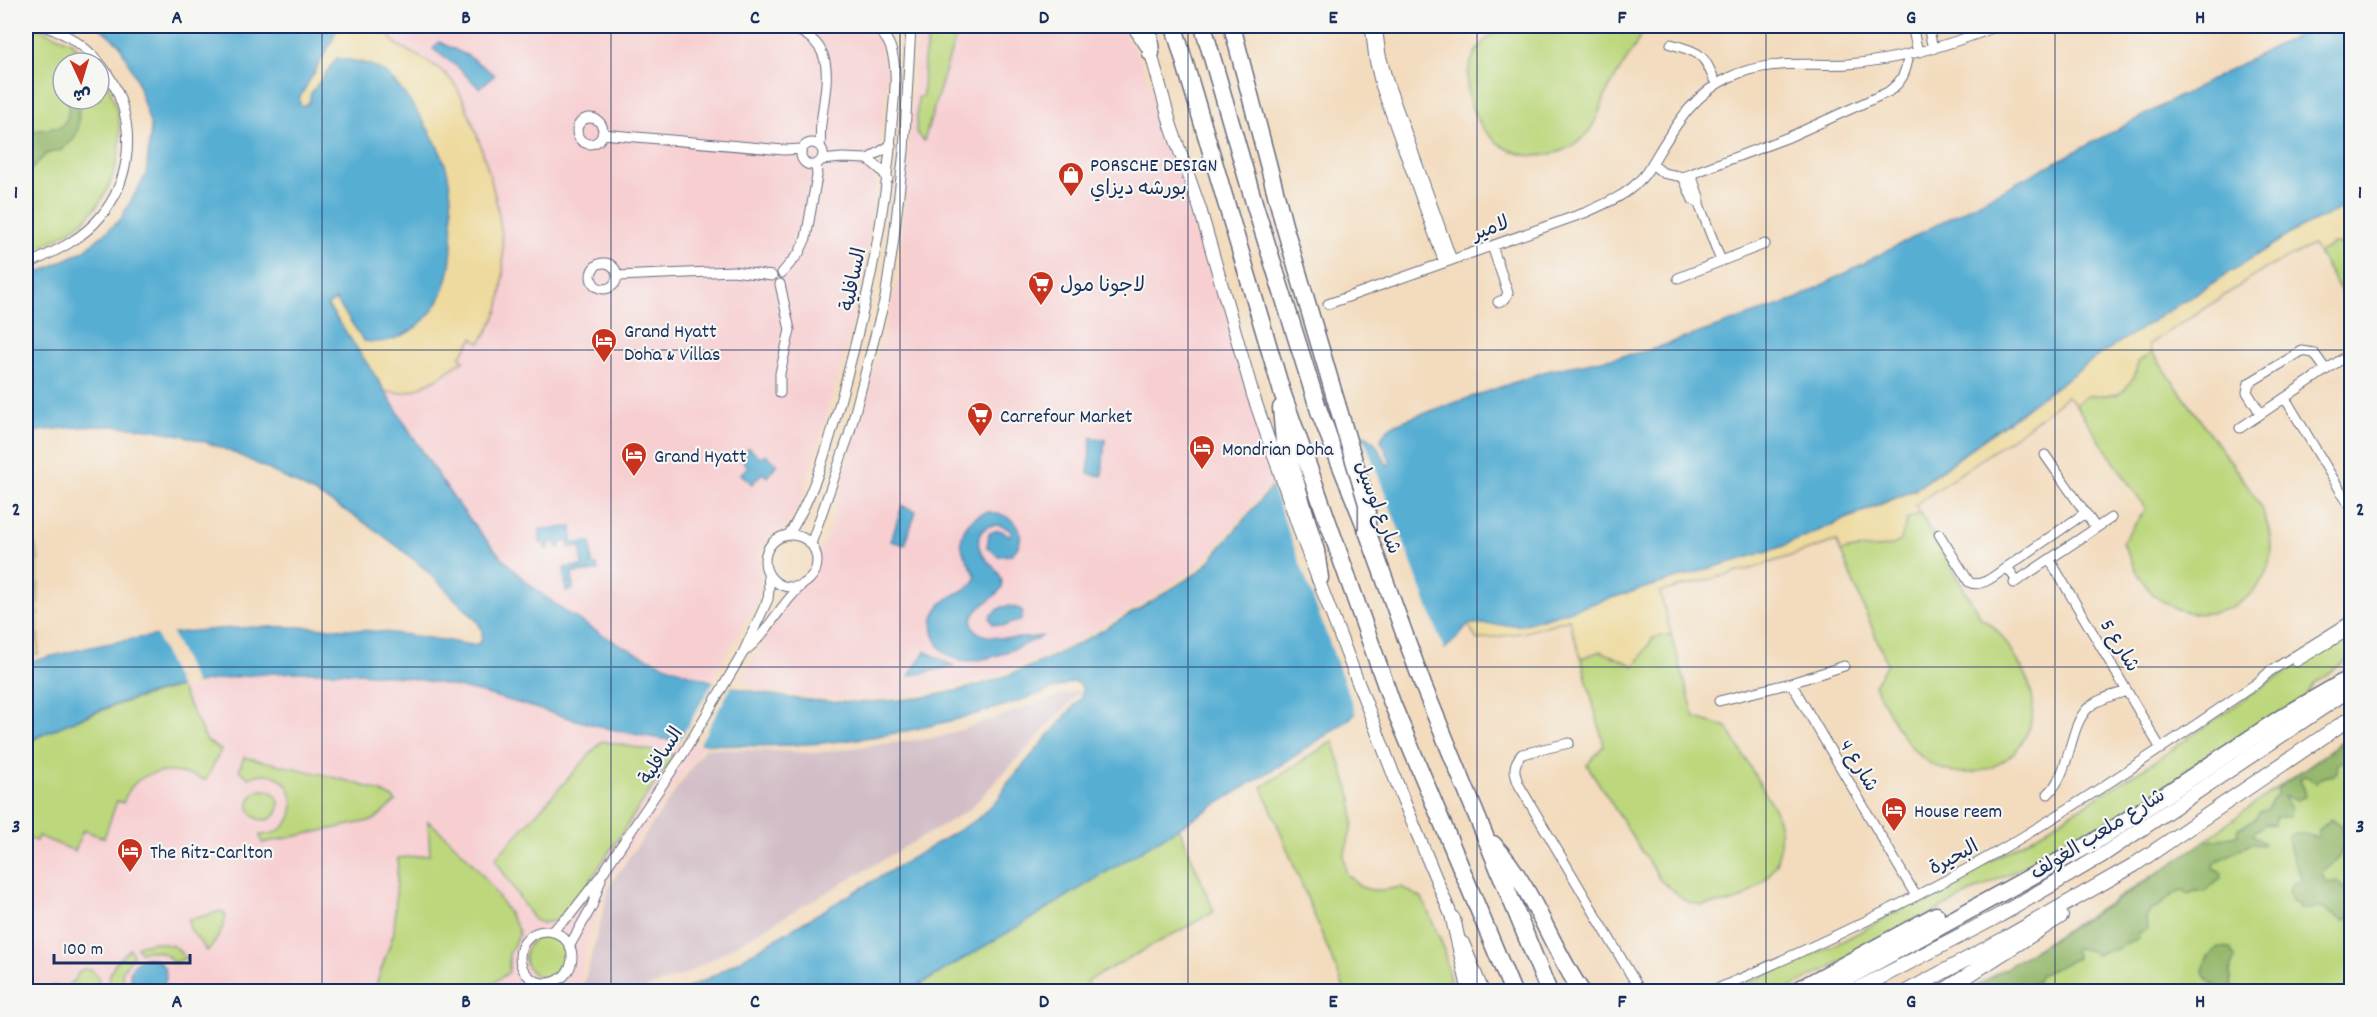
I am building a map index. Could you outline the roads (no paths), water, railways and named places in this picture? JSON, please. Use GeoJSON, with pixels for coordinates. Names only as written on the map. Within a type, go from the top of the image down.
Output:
{"type":"FeatureCollection","features":[{"type":"Feature","properties":{"kind":"highway"},"geometry":{"type":"LineString","coordinates":[[1148,26],[1151,53]]}},
{"type":"Feature","properties":{"kind":"highway","name":"شارع لوسيل"},"geometry":{"type":"LineString","coordinates":[[1203,26],[1255,207],[1320,414],[1367,531],[1423,685],[1549,992]]}},
{"type":"Feature","properties":{"kind":"highway"},"geometry":{"type":"LineString","coordinates":[[1227,26],[1240,61]]}},
{"type":"Feature","properties":{"kind":"highway"},"geometry":{"type":"LineString","coordinates":[[1232,26],[1284,225],[1367,504],[1367,531]]}},
{"type":"Feature","properties":{"kind":"highway"},"geometry":{"type":"LineString","coordinates":[[1239,26],[1240,61]]}},
{"type":"Feature","properties":{"kind":"highway"},"geometry":{"type":"LineString","coordinates":[[1175,30],[1282,392],[1284,442],[1316,551],[1320,578]]}},
{"type":"Feature","properties":{"kind":"highway"},"geometry":{"type":"LineString","coordinates":[[1284,442],[1513,992]]}},
{"type":"Feature","properties":{"kind":"highway"},"geometry":{"type":"LineString","coordinates":[[1821,992],[2094,842],[2281,718],[2352,677]]}},
{"type":"Feature","properties":{"kind":"highway"},"geometry":{"type":"LineString","coordinates":[[1484,835],[1518,875],[1570,974],[1582,992]]}},
{"type":"Feature","properties":{"kind":"highway"},"geometry":{"type":"LineString","coordinates":[[1794,992],[2013,876],[2080,844],[2094,842]]}},
{"type":"Feature","properties":{"kind":"main road","name":"شارع ملعب الغولف"},"geometry":{"type":"LineString","coordinates":[[1852,992],[2000,915],[2101,856],[2352,688]]}},
{"type":"Feature","properties":{"kind":"main road"},"geometry":{"type":"LineString","coordinates":[[1942,992],[2056,920],[2352,717]]}},
{"type":"Feature","properties":{"kind":"main road"},"geometry":{"type":"LineString","coordinates":[[1906,992],[2134,865]]}},
{"type":"Feature","properties":{"kind":"main road"},"geometry":{"type":"LineString","coordinates":[[1453,919],[1470,992]]}},
{"type":"Feature","properties":{"kind":"street"},"geometry":{"type":"LineString","coordinates":[[26,264],[67,245],[94,224],[108,206],[119,186],[128,150],[128,130],[124,110],[107,73],[82,45],[61,32],[42,26]]}},
{"type":"Feature","properties":{"kind":"street"},"geometry":{"type":"LineString","coordinates":[[782,273],[799,253],[806,238],[814,187],[810,177],[826,84],[826,64],[823,52],[813,37],[785,26]]}},
{"type":"Feature","properties":{"kind":"street","name":"السافلية"},"geometry":{"type":"LineString","coordinates":[[789,534],[803,512],[830,434],[861,325],[880,233],[891,145],[893,60],[890,46],[873,26]]}},
{"type":"Feature","properties":{"kind":"street","name":"السافلية"},"geometry":{"type":"LineString","coordinates":[[811,544],[849,435],[877,329],[893,246],[906,124],[911,26]]}},
{"type":"Feature","properties":{"kind":"street"},"geometry":{"type":"LineString","coordinates":[[1133,26],[1151,53]]}},
{"type":"Feature","properties":{"kind":"street"},"geometry":{"type":"LineString","coordinates":[[1142,26],[1171,126],[1200,209],[1253,395],[1284,442]]}},
{"type":"Feature","properties":{"kind":"street"},"geometry":{"type":"LineString","coordinates":[[1652,164],[1663,173],[1687,176],[1808,129],[1888,92],[1903,78],[1914,53],[1912,26]]}},
{"type":"Feature","properties":{"kind":"street"},"geometry":{"type":"LineString","coordinates":[[1928,26],[1933,49]]}},
{"type":"Feature","properties":{"kind":"street","name":"لامير"},"geometry":{"type":"LineString","coordinates":[[1328,304],[1610,202],[1638,182],[1687,109],[1716,84],[1742,72],[1765,66],[1848,63],[1914,53],[1955,43],[1998,26]]}},
{"type":"Feature","properties":{"kind":"street"},"geometry":{"type":"LineString","coordinates":[[1374,27],[1383,69],[1410,156],[1448,261]]}},
{"type":"Feature","properties":{"kind":"street"},"geometry":{"type":"LineString","coordinates":[[1671,44],[1698,52],[1706,59],[1716,84]]}},
{"type":"Feature","properties":{"kind":"street"},"geometry":{"type":"LineString","coordinates":[[602,134],[868,159],[891,145]]}},
{"type":"Feature","properties":{"kind":"street"},"geometry":{"type":"LineString","coordinates":[[868,159],[882,170],[888,179]]}},
{"type":"Feature","properties":{"kind":"street"},"geometry":{"type":"LineString","coordinates":[[1687,176],[1693,200],[1699,204],[1721,261]]}},
{"type":"Feature","properties":{"kind":"street"},"geometry":{"type":"LineString","coordinates":[[1678,278],[1765,244]]}},
{"type":"Feature","properties":{"kind":"street"},"geometry":{"type":"LineString","coordinates":[[1492,246],[1508,292],[1505,299],[1498,302]]}},
{"type":"Feature","properties":{"kind":"street"},"geometry":{"type":"LineString","coordinates":[[617,276],[733,271],[771,276],[777,271],[782,273]]}},
{"type":"Feature","properties":{"kind":"street"},"geometry":{"type":"LineString","coordinates":[[780,284],[784,280],[782,273]]}},
{"type":"Feature","properties":{"kind":"street"},"geometry":{"type":"LineString","coordinates":[[771,276],[772,282],[780,284]]}},
{"type":"Feature","properties":{"kind":"street"},"geometry":{"type":"LineString","coordinates":[[780,284],[790,330],[780,373],[780,393]]}},
{"type":"Feature","properties":{"kind":"street"},"geometry":{"type":"LineString","coordinates":[[861,325],[877,329]]}},
{"type":"Feature","properties":{"kind":"street"},"geometry":{"type":"LineString","coordinates":[[2261,414],[2247,392],[2248,383],[2302,351],[2314,353],[2326,370]]}},
{"type":"Feature","properties":{"kind":"street"},"geometry":{"type":"LineString","coordinates":[[2240,428],[2345,357]]}},
{"type":"Feature","properties":{"kind":"street"},"geometry":{"type":"LineString","coordinates":[[2285,398],[2352,510]]}},
{"type":"Feature","properties":{"kind":"street"},"geometry":{"type":"LineString","coordinates":[[2045,455],[2096,528]]}},
{"type":"Feature","properties":{"kind":"street"},"geometry":{"type":"LineString","coordinates":[[1939,534],[1969,582],[1974,585],[2007,567],[2085,513]]}},
{"type":"Feature","properties":{"kind":"street"},"geometry":{"type":"LineString","coordinates":[[2007,567],[2015,582],[2111,518]]}},
{"type":"Feature","properties":{"kind":"street"},"geometry":{"type":"LineString","coordinates":[[789,534],[801,537],[811,544],[817,555],[816,570],[802,585],[787,587],[773,580],[768,574],[764,562],[767,549],[776,539],[789,534]]}},
{"type":"Feature","properties":{"kind":"street","name":"شارع 5"},"geometry":{"type":"LineString","coordinates":[[2050,560],[2161,749]]}},
{"type":"Feature","properties":{"kind":"street","name":"السافلية"},"geometry":{"type":"LineString","coordinates":[[552,931],[570,915],[602,874],[683,754],[743,652],[768,599],[770,590],[768,574]]}},
{"type":"Feature","properties":{"kind":"street"},"geometry":{"type":"LineString","coordinates":[[1320,578],[1370,714],[1483,992]]}},
{"type":"Feature","properties":{"kind":"street","name":"السافلية"},"geometry":{"type":"LineString","coordinates":[[743,652],[755,643],[791,595],[802,585]]}},
{"type":"Feature","properties":{"kind":"street","name":"البحيرة"},"geometry":{"type":"LineString","coordinates":[[2256,683],[2269,672],[2352,620]]}},
{"type":"Feature","properties":{"kind":"street","name":"البحيرة"},"geometry":{"type":"LineString","coordinates":[[1710,992],[1836,936],[1916,896],[2054,818],[2161,749],[2256,683],[2352,629]]}},
{"type":"Feature","properties":{"kind":"street"},"geometry":{"type":"LineString","coordinates":[[1719,702],[1844,666]]}},
{"type":"Feature","properties":{"kind":"street","name":"شارع 4"},"geometry":{"type":"LineString","coordinates":[[1791,683],[1916,896]]}},
{"type":"Feature","properties":{"kind":"street"},"geometry":{"type":"LineString","coordinates":[[2048,794],[2054,788],[2065,767],[2080,720],[2088,708],[2127,691]]}},
{"type":"Feature","properties":{"kind":"street"},"geometry":{"type":"LineString","coordinates":[[1569,743],[1522,754],[1517,760],[1515,774],[1519,785],[1641,992]]}},
{"type":"Feature","properties":{"kind":"street","name":"السافلية"},"geometry":{"type":"LineString","coordinates":[[570,945],[592,906],[602,874]]}},
{"type":"Feature","properties":{"kind":"street"},"geometry":{"type":"LineString","coordinates":[[552,931],[563,936],[570,945],[572,963],[561,978],[549,983],[529,977],[520,961],[523,944],[535,933],[552,931]]}},
{"type":"Feature","properties":{"kind":"water"},"geometry":{"type":"Polygon","coordinates":[[[98,26],[337,26],[332,41],[299,99],[300,104],[303,106],[309,103],[311,93],[337,58],[368,64],[385,73],[402,91],[420,116],[445,164],[451,196],[452,247],[447,278],[435,307],[412,330],[400,336],[383,341],[364,341],[336,300],[327,305],[459,506],[496,551],[529,584],[571,615],[616,642],[663,664],[713,682],[764,694],[816,701],[869,702],[921,697],[972,687],[1032,666],[1143,607],[1197,573],[1288,467],[1352,432],[1371,439],[1387,465],[1391,462],[1381,440],[1387,430],[1405,420],[1547,371],[1647,351],[1792,301],[2279,44],[2319,26],[2351,26],[2351,204],[2299,228],[2099,355],[1915,489],[1778,548],[1521,625],[1468,624],[1440,653],[1290,759],[909,991],[682,991],[713,976],[976,820],[999,798],[1007,784],[1081,698],[1082,687],[1072,682],[973,715],[875,737],[775,746],[723,745],[623,732],[482,693],[393,676],[348,672],[258,674],[213,680],[125,701],[62,725],[26,742],[26,663],[81,649],[137,638],[247,627],[358,630],[471,645],[480,643],[482,637],[480,626],[472,616],[399,547],[334,504],[234,453],[179,435],[136,427],[71,427],[26,433],[26,279],[85,250],[120,220],[146,175],[151,127],[136,78],[119,44],[98,26]]]}},
{"type":"Feature","properties":{"kind":"water"},"geometry":{"type":"Polygon","coordinates":[[[439,42],[468,56],[495,75],[479,88],[459,68],[433,49],[439,42]]]}},
{"type":"Feature","properties":{"kind":"water"},"geometry":{"type":"Polygon","coordinates":[[[1091,438],[1105,439],[1102,476],[1088,474],[1091,438]]]}},
{"type":"Feature","properties":{"kind":"water"},"geometry":{"type":"Polygon","coordinates":[[[749,448],[761,458],[765,454],[777,464],[767,477],[762,473],[752,484],[741,474],[748,466],[740,459],[749,448]]]}},
{"type":"Feature","properties":{"kind":"water"},"geometry":{"type":"Polygon","coordinates":[[[902,506],[916,511],[905,545],[891,541],[902,506]]]}},
{"type":"Feature","properties":{"kind":"water"},"geometry":{"type":"Polygon","coordinates":[[[988,512],[1005,516],[1012,521],[1020,532],[1020,540],[1011,555],[998,556],[987,547],[989,534],[997,530],[1009,536],[1012,533],[1007,528],[995,525],[989,526],[980,533],[978,539],[981,553],[1000,575],[1002,587],[975,613],[972,624],[976,631],[997,638],[1043,636],[985,659],[970,661],[956,659],[945,652],[936,640],[933,620],[941,604],[974,582],[976,577],[964,555],[963,532],[975,518],[988,512]]]}},
{"type":"Feature","properties":{"kind":"water"},"geometry":{"type":"Polygon","coordinates":[[[572,527],[572,543],[591,542],[592,565],[597,565],[598,571],[572,573],[573,590],[566,591],[564,568],[582,566],[581,547],[569,547],[568,542],[561,542],[561,548],[557,548],[556,542],[549,543],[549,549],[545,549],[544,543],[540,543],[540,529],[572,527]]]}},
{"type":"Feature","properties":{"kind":"water"},"geometry":{"type":"Polygon","coordinates":[[[1008,606],[1023,612],[1021,620],[1004,626],[993,624],[990,619],[991,615],[1002,607],[1008,606]]]}},
{"type":"Feature","properties":{"kind":"water"},"geometry":{"type":"Polygon","coordinates":[[[925,651],[953,666],[909,676],[925,651]]]}},
{"type":"Feature","properties":{"kind":"water"},"geometry":{"type":"Polygon","coordinates":[[[148,958],[160,964],[166,976],[160,988],[148,994],[136,988],[130,976],[136,964],[148,958]]]}},
{"type":"Feature","properties":{"kind":"place","name":"PORSCHE DESIGN بورشه ديزاي"},"geometry":{"type":"Point","coordinates":[1071,198]}},
{"type":"Feature","properties":{"kind":"place","name":"لاجونا مول"},"geometry":{"type":"Point","coordinates":[1041,307]}},
{"type":"Feature","properties":{"kind":"place","name":"Grand Hyatt Doha & Villas"},"geometry":{"type":"Point","coordinates":[604,364]}},
{"type":"Feature","properties":{"kind":"place","name":"Carrefour Market"},"geometry":{"type":"Point","coordinates":[980,438]}},
{"type":"Feature","properties":{"kind":"place","name":"Mondrian Doha"},"geometry":{"type":"Point","coordinates":[1202,471]}},
{"type":"Feature","properties":{"kind":"place","name":"Grand Hyatt"},"geometry":{"type":"Point","coordinates":[634,478]}},
{"type":"Feature","properties":{"kind":"place","name":"House reem"},"geometry":{"type":"Point","coordinates":[1894,833]}},
{"type":"Feature","properties":{"kind":"place","name":"The Ritz-Carlton"},"geometry":{"type":"Point","coordinates":[130,874]}}]}
